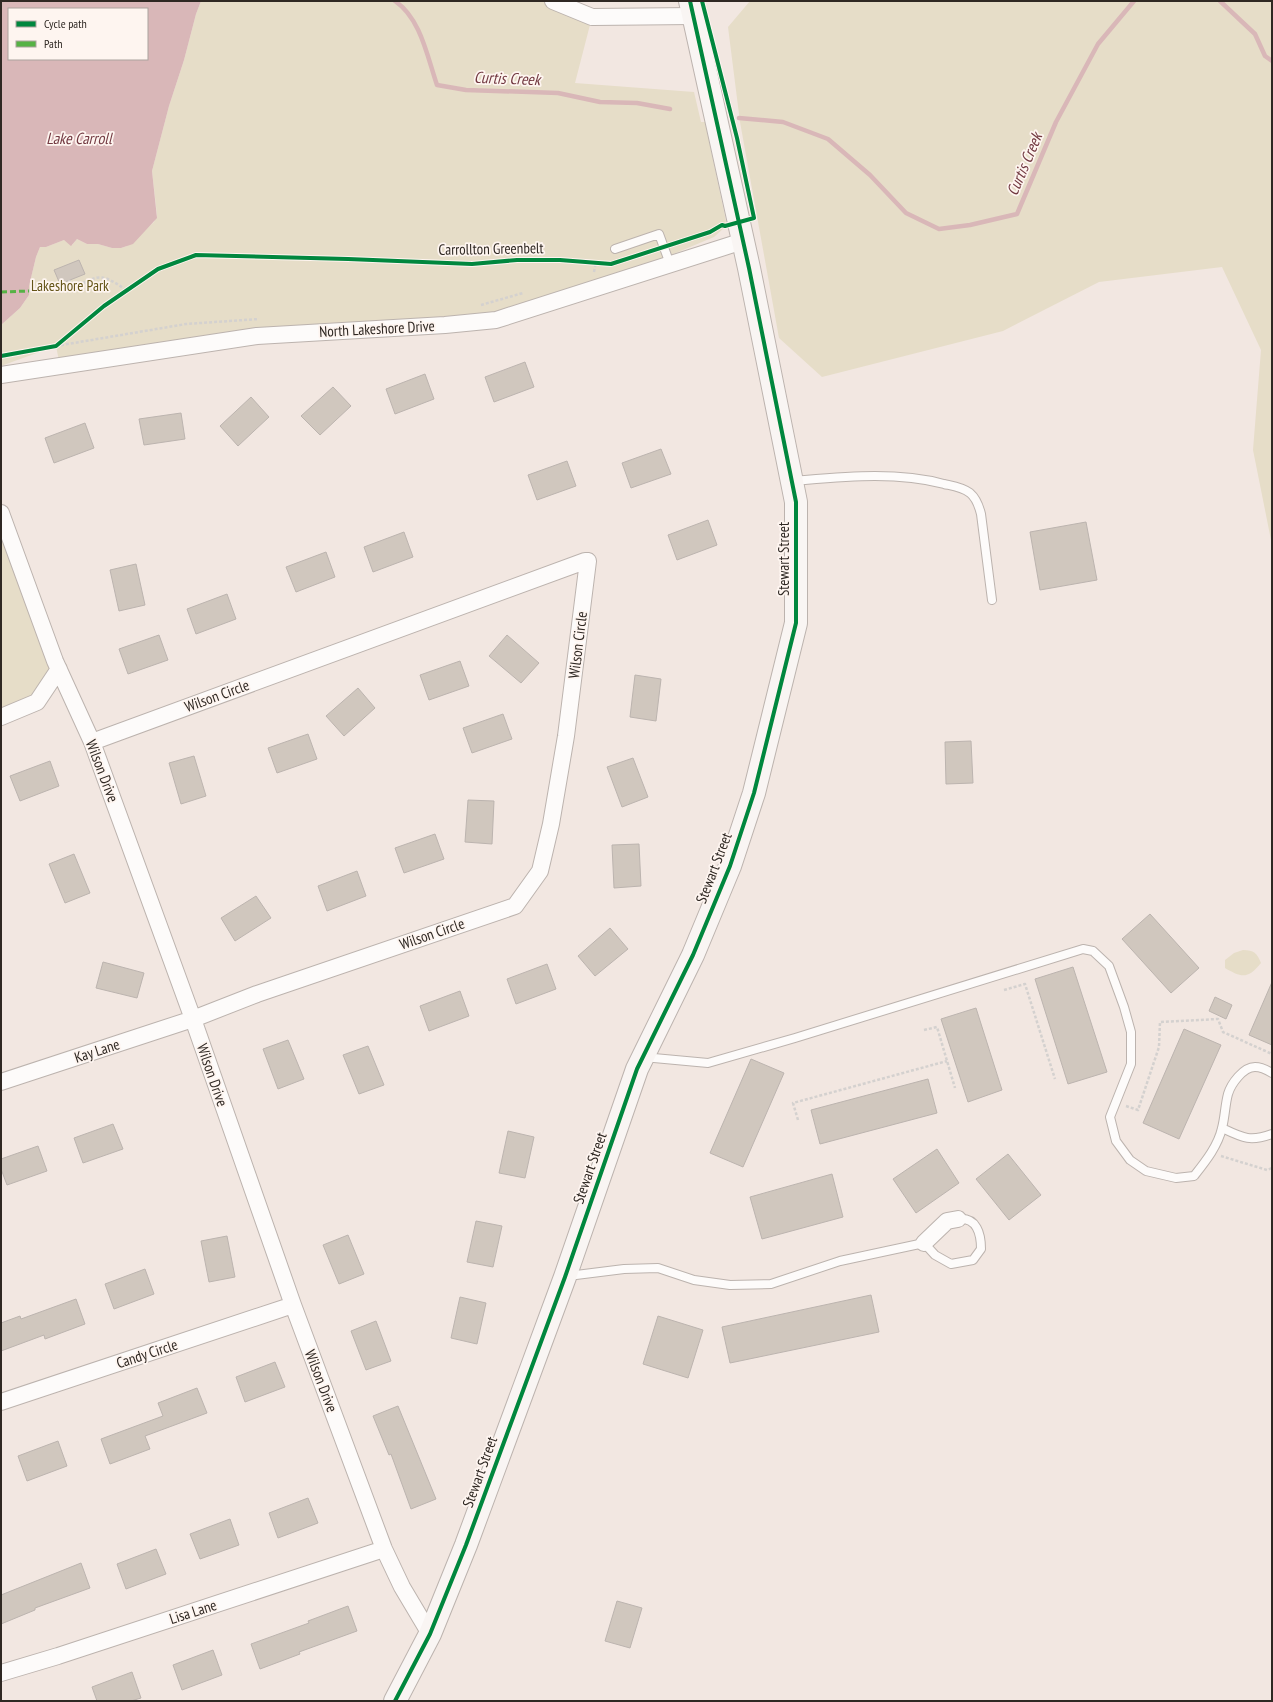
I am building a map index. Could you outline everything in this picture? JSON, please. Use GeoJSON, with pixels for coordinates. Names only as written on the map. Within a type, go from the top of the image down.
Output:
{"type":"FeatureCollection","features":[{"type":"Feature","properties":{"kind":"street"},"geometry":{"type":"LineString","coordinates":[[552,1],[592,17],[692,9]]}},
{"type":"Feature","properties":{"kind":"street","name":"Stewart Street"},"geometry":{"type":"LineString","coordinates":[[396,1701],[430,1634],[472,1528],[565,1277],[637,1069],[693,955],[730,866],[754,793],[796,623],[796,502],[743,241],[692,9]]}},
{"type":"Feature","properties":{"kind":"street","name":"North Lakeshore Drive"},"geometry":{"type":"LineString","coordinates":[[1,375],[257,336],[446,325],[496,320],[743,241]]}},
{"type":"Feature","properties":{"kind":"street","name":"Wilson Drive"},"geometry":{"type":"LineString","coordinates":[[1,514],[59,669],[92,742],[193,1019],[293,1305],[384,1549],[402,1587],[430,1634]]}},
{"type":"Feature","properties":{"kind":"street","name":"Wilson Circle"},"geometry":{"type":"LineString","coordinates":[[92,742],[588,561],[566,736],[551,824],[540,871],[514,906],[258,994],[193,1019]]}},
{"type":"Feature","properties":{"kind":"street"},"geometry":{"type":"LineString","coordinates":[[1,717],[37,702],[59,669]]}},
{"type":"Feature","properties":{"kind":"street","name":"Kay Lane"},"geometry":{"type":"LineString","coordinates":[[1,1082],[193,1019]]}},
{"type":"Feature","properties":{"kind":"street"},"geometry":{"type":"LineString","coordinates":[[924,1243],[947,1221],[958,1218]]}},
{"type":"Feature","properties":{"kind":"street","name":"Candy Circle"},"geometry":{"type":"LineString","coordinates":[[1,1402],[293,1305]]}},
{"type":"Feature","properties":{"kind":"street","name":"Lisa Lane"},"geometry":{"type":"LineString","coordinates":[[1,1673],[58,1656],[384,1549]]}},
{"type":"Feature","properties":{"kind":"lane"},"geometry":{"type":"LineString","coordinates":[[615,249],[659,234],[670,264]]}},
{"type":"Feature","properties":{"kind":"lane"},"geometry":{"type":"LineString","coordinates":[[792,481],[840,477],[895,476],[929,480],[960,488],[971,494],[977,502],[982,514],[992,600]]}},
{"type":"Feature","properties":{"kind":"lane"},"geometry":{"type":"LineString","coordinates":[[643,1057],[708,1062],[795,1038],[1083,949],[1093,951],[1109,966],[1124,1007],[1131,1032],[1131,1064],[1110,1118],[1116,1141],[1130,1160],[1146,1171],[1176,1178],[1194,1176],[1210,1153],[1222,1128],[1228,1092],[1236,1079],[1245,1070],[1254,1067],[1265,1069],[1272,1073]]}},
{"type":"Feature","properties":{"kind":"lane"},"geometry":{"type":"LineString","coordinates":[[1222,1128],[1242,1138],[1258,1139],[1272,1134]]}},
{"type":"Feature","properties":{"kind":"lane"},"geometry":{"type":"LineString","coordinates":[[565,1277],[624,1269],[658,1268],[694,1280],[730,1285],[772,1284],[840,1261],[924,1243],[936,1255],[951,1264],[973,1260],[981,1249],[981,1236],[976,1227],[969,1220],[958,1218]]}},
{"type":"Feature","properties":{"kind":"path"},"geometry":{"type":"LineString","coordinates":[[589,262],[602,262]]}},
{"type":"Feature","properties":{"kind":"path"},"geometry":{"type":"LineString","coordinates":[[29,291],[46,287],[55,290],[72,287],[95,277],[109,279],[127,291]]}},
{"type":"Feature","properties":{"kind":"path"},"geometry":{"type":"LineString","coordinates":[[69,280],[72,287]]}},
{"type":"Feature","properties":{"kind":"path"},"geometry":{"type":"LineString","coordinates":[[121,294],[133,286]]}},
{"type":"Feature","properties":{"kind":"path"},"geometry":{"type":"LineString","coordinates":[[48,347],[56,346],[62,341]]}},
{"type":"Feature","properties":{"kind":"path"},"geometry":{"type":"LineString","coordinates":[[1004,990],[1025,984],[1055,1079]]}},
{"type":"Feature","properties":{"kind":"path"},"geometry":{"type":"LineString","coordinates":[[1116,1102],[1138,1110],[1159,1047],[1160,1022],[1218,1019],[1223,1032],[1272,1054]]}},
{"type":"Feature","properties":{"kind":"path"},"geometry":{"type":"LineString","coordinates":[[924,1030],[937,1027],[955,1088]]}},
{"type":"Feature","properties":{"kind":"path"},"geometry":{"type":"LineString","coordinates":[[798,1120],[793,1103],[947,1060]]}},
{"type":"Feature","properties":{"kind":"path"},"geometry":{"type":"LineString","coordinates":[[1210,1153],[1267,1170],[1272,1168]]}},
{"type":"Feature","properties":{"kind":"green space","name":"Lakeshore Park"},"geometry":{"type":"Polygon","coordinates":[[[201,1],[553,1],[592,17],[575,83],[694,92],[701,122],[705,122],[726,221],[724,228],[714,237],[585,291],[496,320],[257,336],[60,366],[56,346],[1,366],[1,325],[20,308],[29,295],[29,286],[40,247],[46,247],[64,240],[72,245],[77,239],[87,244],[98,244],[112,248],[121,248],[127,246],[154,222],[157,215],[152,171],[169,106],[201,1]]]}},
{"type":"Feature","properties":{"kind":"green space"},"geometry":{"type":"Polygon","coordinates":[[[750,1],[1272,1],[1272,545],[1253,450],[1261,350],[1222,267],[1099,282],[1003,331],[822,377],[779,338],[740,122],[728,27],[750,1]]]}},
{"type":"Feature","properties":{"kind":"green space"},"geometry":{"type":"Polygon","coordinates":[[[1,513],[59,669],[37,702],[1,717],[1,513]]]}},
{"type":"Feature","properties":{"kind":"green space"},"geometry":{"type":"Polygon","coordinates":[[[1243,950],[1252,951],[1256,954],[1261,963],[1252,972],[1244,975],[1236,974],[1225,968],[1225,960],[1234,953],[1243,950]]]}},
{"type":"Feature","properties":{"kind":"water","name":"Lake Carroll"},"geometry":{"type":"Polygon","coordinates":[[[1,1],[201,1],[169,106],[152,171],[157,218],[133,244],[121,248],[112,248],[98,244],[87,244],[77,239],[71,246],[64,240],[46,247],[40,247],[29,286],[29,295],[20,308],[1,325],[1,1]]]}},
{"type":"Feature","properties":{"kind":"building"},"geometry":{"type":"Polygon","coordinates":[[[79,260],[85,274],[60,284],[54,270],[79,260]]]}},
{"type":"Feature","properties":{"kind":"building"},"geometry":{"type":"Polygon","coordinates":[[[525,362],[534,387],[494,402],[485,377],[525,362]]]}},
{"type":"Feature","properties":{"kind":"building"},"geometry":{"type":"Polygon","coordinates":[[[425,374],[434,399],[395,414],[386,389],[425,374]]]}},
{"type":"Feature","properties":{"kind":"building"},"geometry":{"type":"Polygon","coordinates":[[[333,387],[351,406],[320,435],[301,416],[333,387]]]}},
{"type":"Feature","properties":{"kind":"building"},"geometry":{"type":"Polygon","coordinates":[[[251,397],[269,417],[238,446],[220,426],[251,397]]]}},
{"type":"Feature","properties":{"kind":"building"},"geometry":{"type":"Polygon","coordinates":[[[181,413],[185,439],[144,445],[139,419],[181,413]]]}},
{"type":"Feature","properties":{"kind":"building"},"geometry":{"type":"Polygon","coordinates":[[[85,423],[94,448],[54,463],[45,438],[85,423]]]}},
{"type":"Feature","properties":{"kind":"building"},"geometry":{"type":"Polygon","coordinates":[[[661,449],[671,474],[631,488],[622,463],[661,449]]]}},
{"type":"Feature","properties":{"kind":"building"},"geometry":{"type":"Polygon","coordinates":[[[567,461],[576,486],[537,500],[528,475],[567,461]]]}},
{"type":"Feature","properties":{"kind":"building"},"geometry":{"type":"Polygon","coordinates":[[[708,520],[717,545],[677,560],[668,535],[708,520]]]}},
{"type":"Feature","properties":{"kind":"building"},"geometry":{"type":"Polygon","coordinates":[[[1086,522],[1097,580],[1040,590],[1030,532],[1086,522]]]}},
{"type":"Feature","properties":{"kind":"building"},"geometry":{"type":"Polygon","coordinates":[[[404,532],[413,557],[373,572],[364,547],[404,532]]]}},
{"type":"Feature","properties":{"kind":"building"},"geometry":{"type":"Polygon","coordinates":[[[326,552],[335,577],[296,592],[286,567],[326,552]]]}},
{"type":"Feature","properties":{"kind":"building"},"geometry":{"type":"Polygon","coordinates":[[[136,564],[145,605],[119,611],[110,570],[136,564]]]}},
{"type":"Feature","properties":{"kind":"building"},"geometry":{"type":"Polygon","coordinates":[[[227,594],[236,619],[196,634],[187,609],[227,594]]]}},
{"type":"Feature","properties":{"kind":"building"},"geometry":{"type":"Polygon","coordinates":[[[159,635],[168,660],[128,674],[119,649],[159,635]]]}},
{"type":"Feature","properties":{"kind":"building"},"geometry":{"type":"Polygon","coordinates":[[[507,635],[539,663],[521,683],[489,656],[507,635]]]}},
{"type":"Feature","properties":{"kind":"building"},"geometry":{"type":"Polygon","coordinates":[[[460,661],[469,686],[429,700],[420,675],[460,661]]]}},
{"type":"Feature","properties":{"kind":"building"},"geometry":{"type":"Polygon","coordinates":[[[635,675],[661,679],[656,721],[630,717],[635,675]]]}},
{"type":"Feature","properties":{"kind":"building"},"geometry":{"type":"Polygon","coordinates":[[[358,688],[375,708],[344,736],[326,716],[358,688]]]}},
{"type":"Feature","properties":{"kind":"building"},"geometry":{"type":"Polygon","coordinates":[[[503,714],[512,739],[472,753],[463,728],[503,714]]]}},
{"type":"Feature","properties":{"kind":"building"},"geometry":{"type":"Polygon","coordinates":[[[308,734],[317,759],[277,773],[268,748],[308,734]]]}},
{"type":"Feature","properties":{"kind":"building"},"geometry":{"type":"Polygon","coordinates":[[[971,741],[973,783],[946,784],[945,742],[971,741]]]}},
{"type":"Feature","properties":{"kind":"building"},"geometry":{"type":"Polygon","coordinates":[[[194,756],[206,796],[181,804],[169,763],[194,756]]]}},
{"type":"Feature","properties":{"kind":"building"},"geometry":{"type":"Polygon","coordinates":[[[633,758],[648,797],[622,807],[607,767],[633,758]]]}},
{"type":"Feature","properties":{"kind":"building"},"geometry":{"type":"Polygon","coordinates":[[[50,761],[59,786],[20,801],[10,776],[50,761]]]}},
{"type":"Feature","properties":{"kind":"building"},"geometry":{"type":"Polygon","coordinates":[[[468,800],[494,801],[492,844],[465,842],[468,800]]]}},
{"type":"Feature","properties":{"kind":"building"},"geometry":{"type":"Polygon","coordinates":[[[435,834],[444,859],[404,873],[395,848],[435,834]]]}},
{"type":"Feature","properties":{"kind":"building"},"geometry":{"type":"Polygon","coordinates":[[[639,844],[641,886],[614,888],[612,845],[639,844]]]}},
{"type":"Feature","properties":{"kind":"building"},"geometry":{"type":"Polygon","coordinates":[[[74,854],[90,893],[65,903],[49,864],[74,854]]]}},
{"type":"Feature","properties":{"kind":"building"},"geometry":{"type":"Polygon","coordinates":[[[357,871],[366,896],[327,911],[318,886],[357,871]]]}},
{"type":"Feature","properties":{"kind":"building"},"geometry":{"type":"Polygon","coordinates":[[[256,896],[271,918],[235,941],[221,918],[256,896]]]}},
{"type":"Feature","properties":{"kind":"building"},"geometry":{"type":"Polygon","coordinates":[[[1150,914],[1199,968],[1171,993],[1122,939],[1150,914]]]}},
{"type":"Feature","properties":{"kind":"building"},"geometry":{"type":"Polygon","coordinates":[[[610,928],[628,949],[595,976],[578,956],[610,928]]]}},
{"type":"Feature","properties":{"kind":"building"},"geometry":{"type":"Polygon","coordinates":[[[103,962],[144,973],[137,998],[96,988],[103,962]]]}},
{"type":"Feature","properties":{"kind":"building"},"geometry":{"type":"Polygon","coordinates":[[[547,964],[556,989],[516,1004],[507,979],[547,964]]]}},
{"type":"Feature","properties":{"kind":"building"},"geometry":{"type":"Polygon","coordinates":[[[1073,967],[1107,1072],[1068,1084],[1035,979],[1073,967]]]}},
{"type":"Feature","properties":{"kind":"building"},"geometry":{"type":"Polygon","coordinates":[[[1272,982],[1272,1045],[1249,1035],[1272,982]]]}},
{"type":"Feature","properties":{"kind":"building"},"geometry":{"type":"Polygon","coordinates":[[[460,991],[469,1016],[429,1031],[420,1006],[460,991]]]}},
{"type":"Feature","properties":{"kind":"building"},"geometry":{"type":"Polygon","coordinates":[[[1215,997],[1232,1005],[1226,1019],[1209,1011],[1215,997]]]}},
{"type":"Feature","properties":{"kind":"building"},"geometry":{"type":"Polygon","coordinates":[[[976,1008],[1002,1090],[968,1102],[941,1019],[976,1008]]]}},
{"type":"Feature","properties":{"kind":"building"},"geometry":{"type":"Polygon","coordinates":[[[1184,1029],[1221,1045],[1179,1139],[1143,1123],[1184,1029]]]}},
{"type":"Feature","properties":{"kind":"building"},"geometry":{"type":"Polygon","coordinates":[[[288,1040],[304,1079],[278,1089],[263,1049],[288,1040]]]}},
{"type":"Feature","properties":{"kind":"building"},"geometry":{"type":"Polygon","coordinates":[[[368,1046],[384,1085],[359,1094],[343,1055],[368,1046]]]}},
{"type":"Feature","properties":{"kind":"building"},"geometry":{"type":"Polygon","coordinates":[[[751,1059],[784,1073],[743,1167],[710,1153],[751,1059]]]}},
{"type":"Feature","properties":{"kind":"building"},"geometry":{"type":"Polygon","coordinates":[[[928,1079],[937,1113],[820,1144],[811,1110],[928,1079]]]}},
{"type":"Feature","properties":{"kind":"building"},"geometry":{"type":"Polygon","coordinates":[[[113,1124],[123,1149],[83,1163],[74,1138],[113,1124]]]}},
{"type":"Feature","properties":{"kind":"building"},"geometry":{"type":"Polygon","coordinates":[[[508,1131],[534,1137],[525,1178],[499,1173],[508,1131]]]}},
{"type":"Feature","properties":{"kind":"building"},"geometry":{"type":"Polygon","coordinates":[[[38,1146],[47,1171],[7,1185],[1,1169],[1,1159],[38,1146]]]}},
{"type":"Feature","properties":{"kind":"building"},"geometry":{"type":"Polygon","coordinates":[[[937,1149],[959,1183],[916,1213],[893,1179],[937,1149]]]}},
{"type":"Feature","properties":{"kind":"building"},"geometry":{"type":"Polygon","coordinates":[[[1008,1154],[1041,1195],[1009,1220],[976,1179],[1008,1154]]]}},
{"type":"Feature","properties":{"kind":"building"},"geometry":{"type":"Polygon","coordinates":[[[832,1174],[843,1217],[762,1239],[750,1197],[832,1174]]]}},
{"type":"Feature","properties":{"kind":"building"},"geometry":{"type":"Polygon","coordinates":[[[476,1221],[502,1226],[493,1267],[467,1262],[476,1221]]]}},
{"type":"Feature","properties":{"kind":"building"},"geometry":{"type":"Polygon","coordinates":[[[348,1235],[364,1274],[339,1284],[323,1245],[348,1235]]]}},
{"type":"Feature","properties":{"kind":"building"},"geometry":{"type":"Polygon","coordinates":[[[227,1236],[235,1277],[209,1282],[201,1241],[227,1236]]]}},
{"type":"Feature","properties":{"kind":"building"},"geometry":{"type":"Polygon","coordinates":[[[145,1269],[154,1294],[114,1309],[105,1284],[145,1269]]]}},
{"type":"Feature","properties":{"kind":"building"},"geometry":{"type":"Polygon","coordinates":[[[871,1295],[879,1332],[730,1363],[722,1327],[871,1295]]]}},
{"type":"Feature","properties":{"kind":"building"},"geometry":{"type":"Polygon","coordinates":[[[460,1297],[486,1303],[477,1344],[451,1338],[460,1297]]]}},
{"type":"Feature","properties":{"kind":"building"},"geometry":{"type":"Polygon","coordinates":[[[76,1299],[85,1324],[45,1339],[44,1335],[1,1351],[1,1323],[20,1316],[21,1319],[76,1299]]]}},
{"type":"Feature","properties":{"kind":"building"},"geometry":{"type":"Polygon","coordinates":[[[658,1316],[703,1330],[688,1378],[643,1364],[658,1316]]]}},
{"type":"Feature","properties":{"kind":"building"},"geometry":{"type":"Polygon","coordinates":[[[376,1321],[391,1361],[366,1370],[351,1331],[376,1321]]]}},
{"type":"Feature","properties":{"kind":"building"},"geometry":{"type":"Polygon","coordinates":[[[275,1362],[285,1387],[245,1402],[236,1377],[275,1362]]]}},
{"type":"Feature","properties":{"kind":"building"},"geometry":{"type":"Polygon","coordinates":[[[197,1388],[207,1413],[145,1436],[150,1449],[110,1464],[101,1439],[163,1416],[158,1403],[197,1388]]]}},
{"type":"Feature","properties":{"kind":"building"},"geometry":{"type":"Polygon","coordinates":[[[398,1406],[436,1499],[411,1509],[391,1454],[389,1455],[373,1416],[398,1406]]]}},
{"type":"Feature","properties":{"kind":"building"},"geometry":{"type":"Polygon","coordinates":[[[58,1441],[67,1466],[27,1481],[18,1456],[58,1441]]]}},
{"type":"Feature","properties":{"kind":"building"},"geometry":{"type":"Polygon","coordinates":[[[308,1498],[318,1523],[278,1538],[269,1513],[308,1498]]]}},
{"type":"Feature","properties":{"kind":"building"},"geometry":{"type":"Polygon","coordinates":[[[230,1519],[239,1545],[200,1559],[190,1534],[230,1519]]]}},
{"type":"Feature","properties":{"kind":"building"},"geometry":{"type":"Polygon","coordinates":[[[156,1549],[166,1574],[126,1589],[117,1564],[156,1549]]]}},
{"type":"Feature","properties":{"kind":"building"},"geometry":{"type":"Polygon","coordinates":[[[81,1563],[90,1588],[35,1608],[35,1610],[1,1624],[1,1595],[81,1563]]]}},
{"type":"Feature","properties":{"kind":"building"},"geometry":{"type":"Polygon","coordinates":[[[617,1601],[642,1608],[630,1648],[605,1641],[617,1601]]]}},
{"type":"Feature","properties":{"kind":"building"},"geometry":{"type":"Polygon","coordinates":[[[348,1606],[357,1631],[299,1652],[300,1654],[260,1669],[251,1644],[309,1623],[308,1621],[348,1606]]]}},
{"type":"Feature","properties":{"kind":"building"},"geometry":{"type":"Polygon","coordinates":[[[213,1650],[222,1675],[182,1690],[173,1665],[213,1650]]]}},
{"type":"Feature","properties":{"kind":"building"},"geometry":{"type":"Polygon","coordinates":[[[132,1672],[141,1698],[131,1701],[97,1701],[92,1687],[132,1672]]]}},
{"type":"Feature","properties":{"kind":"waterway","name":"Curtis Creek"},"geometry":{"type":"LineString","coordinates":[[395,1],[404,9],[417,28],[426,50],[437,85],[466,90],[558,93],[600,102],[637,103],[670,109]]}},
{"type":"Feature","properties":{"kind":"waterway","name":"Curtis Creek"},"geometry":{"type":"LineString","coordinates":[[739,118],[783,122],[828,139],[870,175],[906,213],[939,229],[970,225],[1017,214],[1056,122],[1098,44],[1134,1]]}},
{"type":"Feature","properties":{"kind":"waterway","name":"Curtis Creek"},"geometry":{"type":"LineString","coordinates":[[1220,1],[1255,34],[1265,56],[1272,61]]}},
{"type":"Feature","properties":{"kind":"marked path"},"geometry":{"type":"LineString","coordinates":[[1,292],[29,291]]}},
{"type":"Feature","properties":{"kind":"cycle path"},"geometry":{"type":"LineString","coordinates":[[395,1701],[430,1634],[466,1545],[565,1277],[637,1069],[693,955],[730,866],[754,793],[796,623],[796,502],[749,268],[690,1]]}},
{"type":"Feature","properties":{"kind":"cycle path","name":"Carrollton Greenbelt"},"geometry":{"type":"LineString","coordinates":[[1,356],[56,346],[104,306],[158,269],[196,255],[472,264],[517,260],[560,260],[611,264],[710,232],[722,225],[725,226],[754,218],[737,138],[702,1]]}}]}
